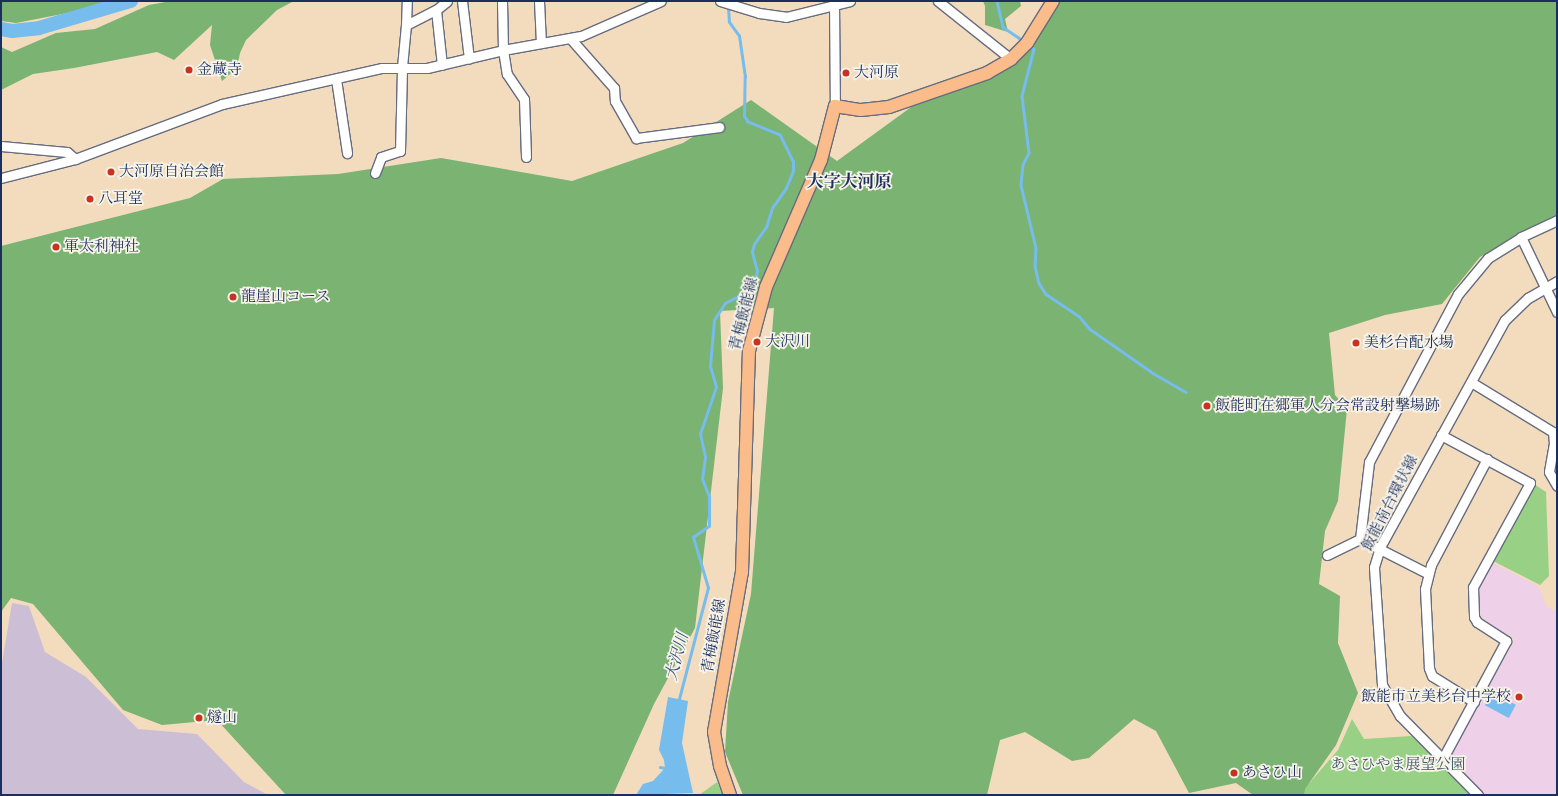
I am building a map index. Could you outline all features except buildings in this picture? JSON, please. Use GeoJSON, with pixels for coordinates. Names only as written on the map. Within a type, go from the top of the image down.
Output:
{"type":"FeatureCollection","features":[{"type":"Feature","properties":{"kind":"main road"},"geometry":{"type":"LineString","coordinates":[[835,106],[861,110],[889,107],[987,73],[1015,55],[1033,35],[1053,1]]}},
{"type":"Feature","properties":{"kind":"main road","name":"青梅飯能線"},"geometry":{"type":"LineString","coordinates":[[730,795],[720,766],[714,732],[742,572],[749,351],[766,287],[821,160],[835,106]]}},
{"type":"Feature","properties":{"kind":"street"},"geometry":{"type":"LineString","coordinates":[[375,173],[381,157],[400,151],[402,67],[407,1]]}},
{"type":"Feature","properties":{"kind":"street"},"geometry":{"type":"LineString","coordinates":[[406,25],[436,10],[447,1]]}},
{"type":"Feature","properties":{"kind":"street"},"geometry":{"type":"LineString","coordinates":[[462,1],[469,59]]}},
{"type":"Feature","properties":{"kind":"street"},"geometry":{"type":"LineString","coordinates":[[502,1],[503,50],[507,74],[524,99],[526,157]]}},
{"type":"Feature","properties":{"kind":"street"},"geometry":{"type":"LineString","coordinates":[[539,1],[541,43]]}},
{"type":"Feature","properties":{"kind":"street"},"geometry":{"type":"LineString","coordinates":[[720,1],[746,10],[786,17],[834,3],[850,1]]}},
{"type":"Feature","properties":{"kind":"street"},"geometry":{"type":"LineString","coordinates":[[938,1],[1015,55]]}},
{"type":"Feature","properties":{"kind":"street"},"geometry":{"type":"LineString","coordinates":[[1,178],[75,159],[201,110],[382,68],[442,65],[503,50],[570,38],[607,27],[659,2]]}},
{"type":"Feature","properties":{"kind":"street"},"geometry":{"type":"LineString","coordinates":[[834,3],[835,106]]}},
{"type":"Feature","properties":{"kind":"street"},"geometry":{"type":"LineString","coordinates":[[436,10],[442,65]]}},
{"type":"Feature","properties":{"kind":"street"},"geometry":{"type":"LineString","coordinates":[[570,38],[614,88],[615,101],[636,138],[719,128]]}},
{"type":"Feature","properties":{"kind":"street"},"geometry":{"type":"LineString","coordinates":[[336,79],[347,152]]}},
{"type":"Feature","properties":{"kind":"street"},"geometry":{"type":"LineString","coordinates":[[1,146],[67,152],[75,159]]}},
{"type":"Feature","properties":{"kind":"street"},"geometry":{"type":"LineString","coordinates":[[1360,539],[1369,462],[1458,294],[1488,258],[1521,237],[1557,220]]}},
{"type":"Feature","properties":{"kind":"street"},"geometry":{"type":"LineString","coordinates":[[1521,237],[1557,312]]}},
{"type":"Feature","properties":{"kind":"street","name":"飯能南台環状線"},"geometry":{"type":"LineString","coordinates":[[1478,795],[1400,716],[1382,685],[1374,567],[1380,547],[1505,320],[1528,298],[1557,281]]}},
{"type":"Feature","properties":{"kind":"street"},"geometry":{"type":"LineString","coordinates":[[1470,382],[1553,432],[1554,443],[1549,472],[1557,486]]}},
{"type":"Feature","properties":{"kind":"street"},"geometry":{"type":"LineString","coordinates":[[1441,435],[1530,483],[1473,587],[1474,617],[1477,622],[1506,641],[1443,758]]}},
{"type":"Feature","properties":{"kind":"street"},"geometry":{"type":"LineString","coordinates":[[1474,702],[1440,683],[1432,676],[1429,668],[1426,588],[1427,573],[1486,459]]}},
{"type":"Feature","properties":{"kind":"street"},"geometry":{"type":"LineString","coordinates":[[1327,554],[1360,539],[1380,547],[1427,573]]}},
{"type":"Feature","properties":{"kind":"shaded area","name":"飯能市立美杉台中学校"},"geometry":{"type":"Polygon","coordinates":[[[1493,563],[1538,586],[1546,606],[1557,612],[1557,795],[1486,795],[1448,756],[1515,639],[1485,621],[1479,612],[1478,590],[1493,563]]]}},
{"type":"Feature","properties":{"kind":"shaded area"},"geometry":{"type":"Polygon","coordinates":[[[12,603],[29,606],[45,652],[86,677],[138,729],[197,734],[244,782],[268,795],[1,795],[1,669],[12,603]]]}},
{"type":"Feature","properties":{"kind":"green space"},"geometry":{"type":"Polygon","coordinates":[[[1,1],[110,1],[88,9],[16,23],[1,21],[1,1]]]}},
{"type":"Feature","properties":{"kind":"green space"},"geometry":{"type":"Polygon","coordinates":[[[171,1],[294,1],[277,10],[246,40],[240,53],[237,68],[222,81],[210,45],[212,25],[174,60],[157,52],[74,68],[33,74],[1,90],[1,47],[12,52],[56,33],[95,29],[149,5],[171,1]]]}},
{"type":"Feature","properties":{"kind":"green space"},"geometry":{"type":"Polygon","coordinates":[[[983,1],[1020,1],[1021,6],[1005,19],[1008,32],[985,25],[985,6],[983,1]]]}},
{"type":"Feature","properties":{"kind":"green space"},"geometry":{"type":"Polygon","coordinates":[[[1060,1],[1557,1],[1557,217],[1480,257],[1442,304],[1385,315],[1329,333],[1335,395],[1347,409],[1338,501],[1325,531],[1319,584],[1340,596],[1338,643],[1358,693],[1336,745],[1305,789],[1304,795],[1253,795],[1236,783],[1189,793],[1156,731],[1134,719],[1089,758],[1072,761],[1025,732],[1000,740],[987,795],[743,795],[725,752],[728,702],[751,594],[774,308],[720,311],[723,388],[695,628],[654,704],[613,795],[286,795],[217,720],[162,725],[123,710],[33,604],[11,598],[1,612],[1,246],[190,198],[223,179],[338,174],[441,158],[572,181],[683,143],[751,100],[837,161],[925,97],[992,77],[1028,52],[1060,1]]]}},
{"type":"Feature","properties":{"kind":"green space"},"geometry":{"type":"Polygon","coordinates":[[[1534,484],[1546,492],[1549,576],[1540,585],[1493,561],[1534,484]]]}},
{"type":"Feature","properties":{"kind":"green space","name":"あさひやま展望公園"},"geometry":{"type":"Polygon","coordinates":[[[1352,719],[1364,739],[1411,736],[1425,747],[1470,795],[1299,795],[1338,750],[1352,719]]]}},
{"type":"Feature","properties":{"kind":"green space"},"geometry":{"type":"Polygon","coordinates":[[[717,782],[723,795],[699,795],[717,782]]]}},
{"type":"Feature","properties":{"kind":"water"},"geometry":{"type":"Polygon","coordinates":[[[1492,692],[1516,705],[1509,718],[1485,705],[1492,692]]]}},
{"type":"Feature","properties":{"kind":"water"},"geometry":{"type":"Polygon","coordinates":[[[668,697],[688,701],[682,743],[693,793],[636,795],[643,784],[653,781],[665,768],[664,760],[659,750],[668,697]]]}},
{"type":"Feature","properties":{"kind":"waterway"},"geometry":{"type":"LineString","coordinates":[[1,29],[12,31],[39,28],[131,1]]}},
{"type":"Feature","properties":{"kind":"waterway"},"geometry":{"type":"LineString","coordinates":[[997,1],[1003,27],[1024,41]]}},
{"type":"Feature","properties":{"kind":"waterway","name":"大沢川"},"geometry":{"type":"LineString","coordinates":[[679,699],[708,588],[693,537],[709,526],[709,497],[702,479],[705,457],[700,434],[716,387],[710,366],[714,320],[725,303],[744,293],[754,283],[757,271],[752,252],[754,244],[766,227],[772,208],[786,188],[793,171],[793,162],[780,135],[748,122],[744,116],[745,77],[739,36],[729,22],[728,6]]}},
{"type":"Feature","properties":{"kind":"waterway"},"geometry":{"type":"LineString","coordinates":[[1029,45],[1034,49],[1022,96],[1029,153],[1023,165],[1021,185],[1036,248],[1035,266],[1039,283],[1046,294],[1079,316],[1090,329],[1153,373],[1186,392]]}},
{"type":"Feature","properties":{"kind":"waterway"},"geometry":{"type":"LineString","coordinates":[[660,767],[665,768]]}},
{"type":"Feature","properties":{"kind":"place","name":"金蔵寺"},"geometry":{"type":"Point","coordinates":[189,70]}},
{"type":"Feature","properties":{"kind":"place","name":"大河原"},"geometry":{"type":"Point","coordinates":[846,73]}},
{"type":"Feature","properties":{"kind":"place","name":"大河原自治会館"},"geometry":{"type":"Point","coordinates":[111,172]}},
{"type":"Feature","properties":{"kind":"place","name":"八耳堂"},"geometry":{"type":"Point","coordinates":[90,199]}},
{"type":"Feature","properties":{"kind":"place","name":"軍太利神社"},"geometry":{"type":"Point","coordinates":[56,247]}},
{"type":"Feature","properties":{"kind":"place","name":"龍崖山コース"},"geometry":{"type":"Point","coordinates":[233,297]}},
{"type":"Feature","properties":{"kind":"place","name":"大沢川"},"geometry":{"type":"Point","coordinates":[757,342]}},
{"type":"Feature","properties":{"kind":"place","name":"美杉台配水場"},"geometry":{"type":"Point","coordinates":[1356,343]}},
{"type":"Feature","properties":{"kind":"place","name":"飯能町在郷軍人分会常設射撃場跡"},"geometry":{"type":"Point","coordinates":[1207,406]}},
{"type":"Feature","properties":{"kind":"place","name":"飯能市立美杉台中学校"},"geometry":{"type":"Point","coordinates":[1519,697]}},
{"type":"Feature","properties":{"kind":"place","name":"燧山"},"geometry":{"type":"Point","coordinates":[199,718]}},
{"type":"Feature","properties":{"kind":"place","name":"あさひ山"},"geometry":{"type":"Point","coordinates":[1234,773]}},
{"type":"Feature","properties":{"kind":"district","name":"大字大河原"},"geometry":{"type":"Point","coordinates":[849,183]}}]}
